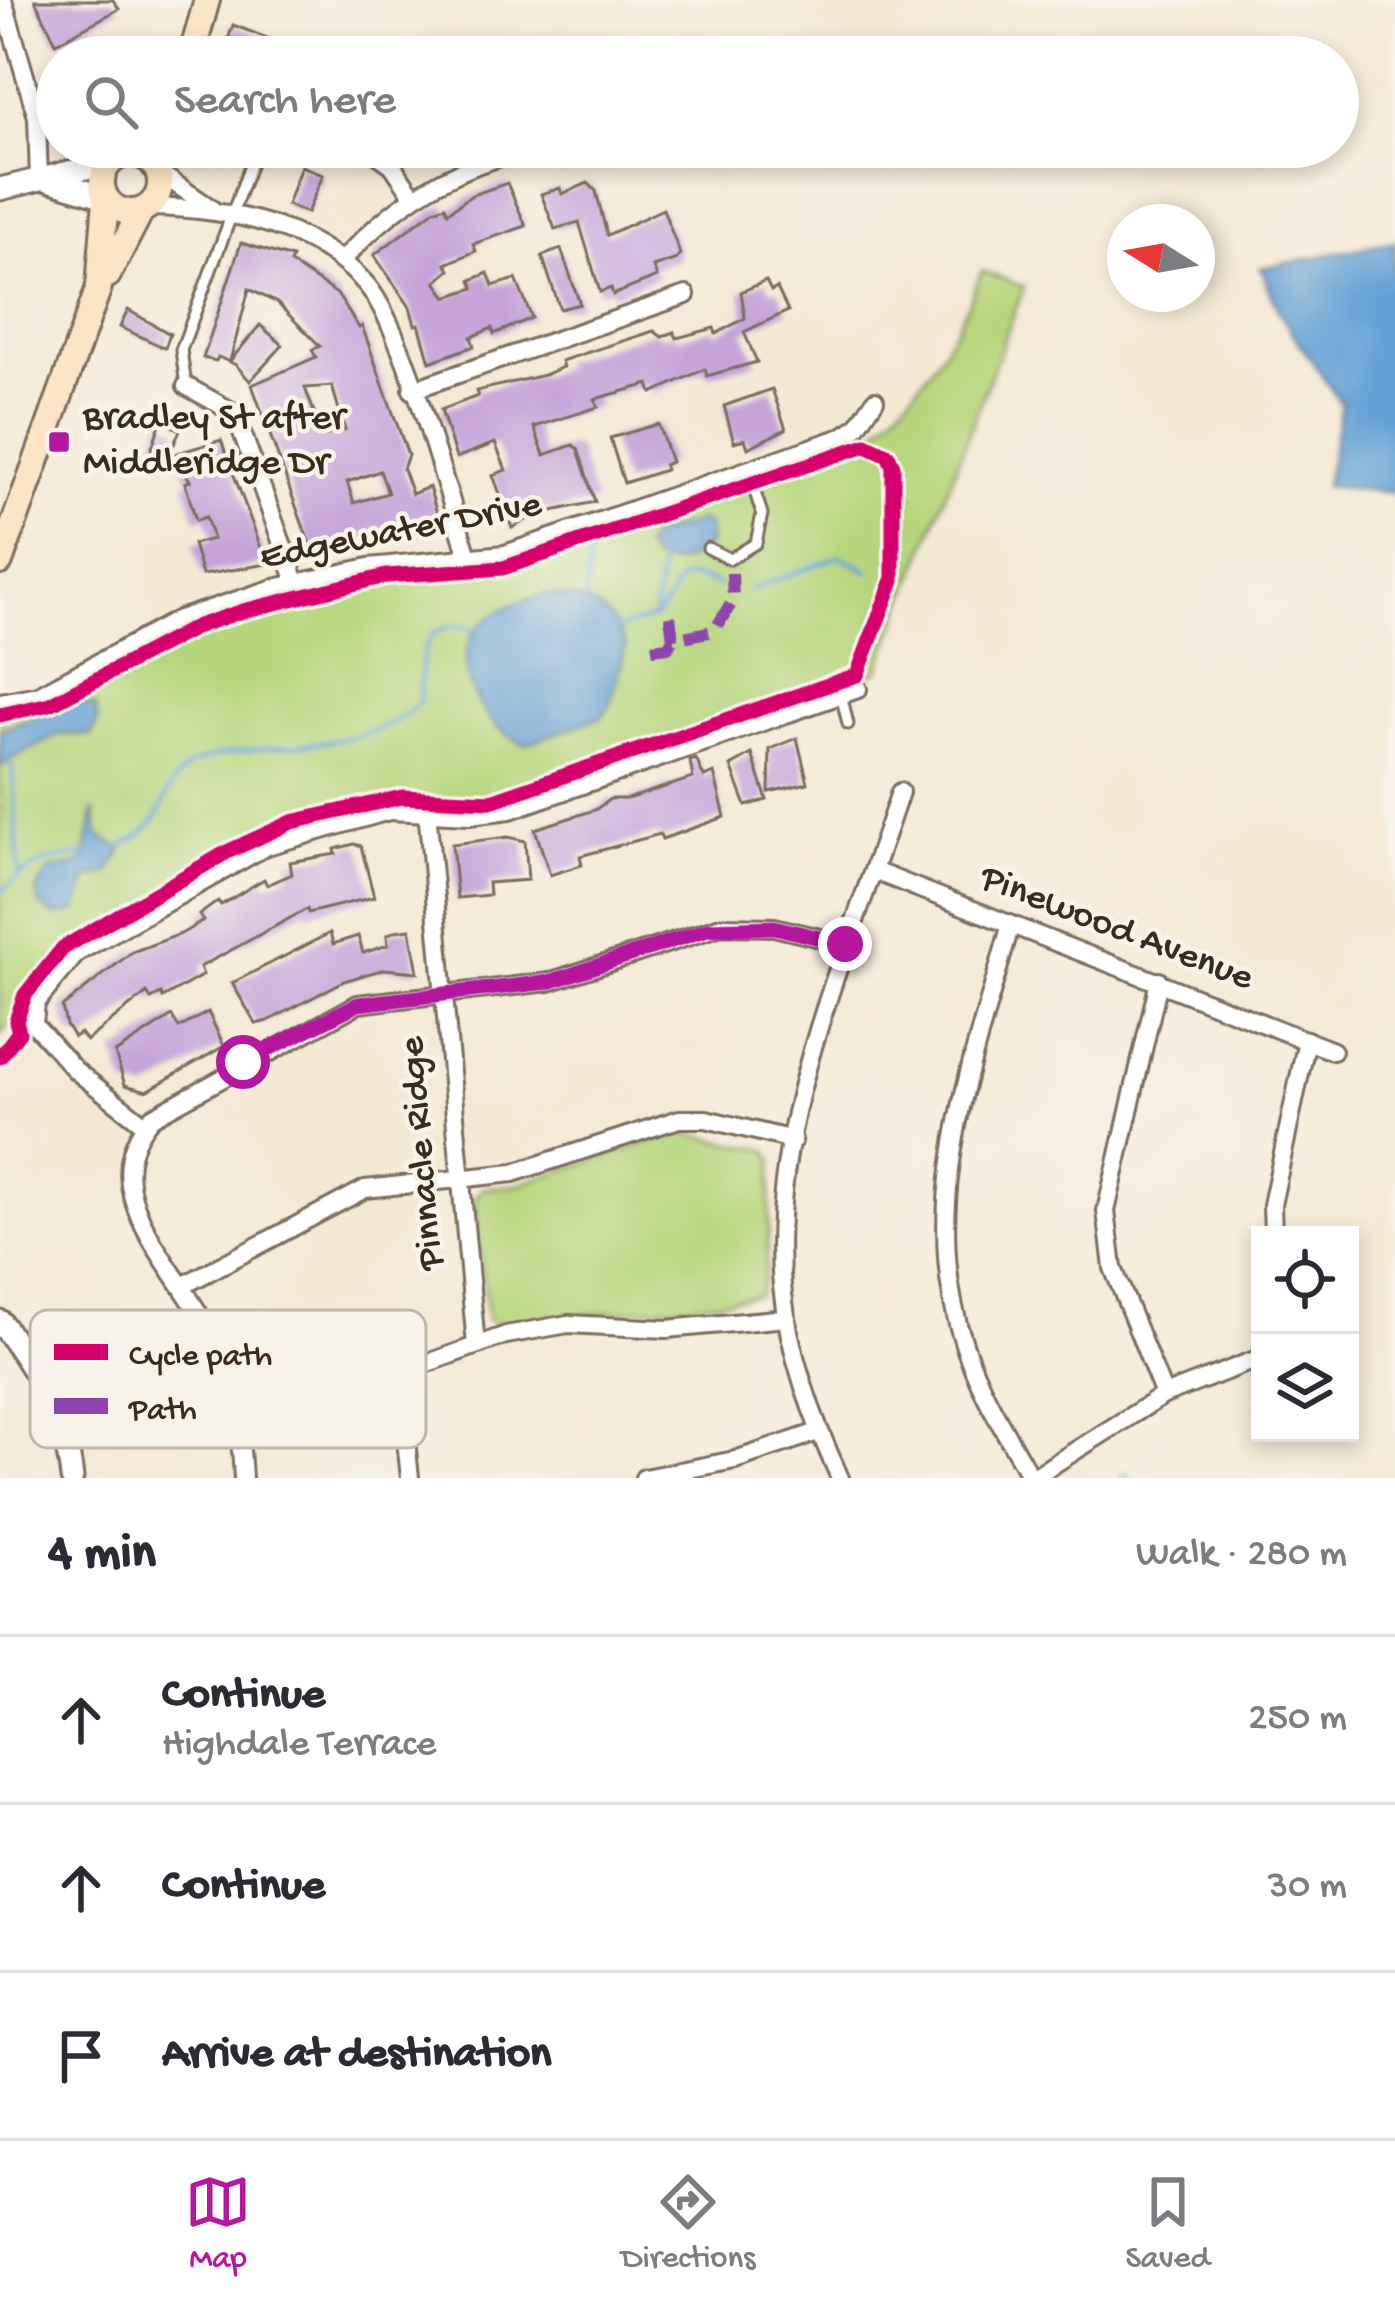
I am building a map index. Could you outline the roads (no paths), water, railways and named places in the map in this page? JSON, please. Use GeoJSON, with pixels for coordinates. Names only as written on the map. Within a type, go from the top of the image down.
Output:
{"type":"FeatureCollection","features":[{"type":"Feature","properties":{"kind":"main road"},"geometry":{"type":"LineString","coordinates":[[195,36],[207,0]]}},
{"type":"Feature","properties":{"kind":"main road"},"geometry":{"type":"LineString","coordinates":[[94,304],[106,252],[102,179],[109,168]]}},
{"type":"Feature","properties":{"kind":"main road"},"geometry":{"type":"LineString","coordinates":[[0,562],[94,304],[144,209],[159,191],[157,168]]}},
{"type":"Feature","properties":{"kind":"main road"},"geometry":{"type":"LineString","coordinates":[[106,198],[125,212],[144,209]]}},
{"type":"Feature","properties":{"kind":"main road"},"geometry":{"type":"LineString","coordinates":[[0,538],[24,492]]}},
{"type":"Feature","properties":{"kind":"street"},"geometry":{"type":"LineString","coordinates":[[3,0],[36,114]]}},
{"type":"Feature","properties":{"kind":"street"},"geometry":{"type":"LineString","coordinates":[[41,168],[42,179]]}},
{"type":"Feature","properties":{"kind":"street"},"geometry":{"type":"LineString","coordinates":[[0,188],[78,168]]}},
{"type":"Feature","properties":{"kind":"street"},"geometry":{"type":"LineString","coordinates":[[163,168],[212,208]]}},
{"type":"Feature","properties":{"kind":"street"},"geometry":{"type":"LineString","coordinates":[[394,168],[412,194]]}},
{"type":"Feature","properties":{"kind":"street"},"geometry":{"type":"LineString","coordinates":[[342,262],[412,194],[480,168]]}},
{"type":"Feature","properties":{"kind":"street"},"geometry":{"type":"LineString","coordinates":[[42,179],[106,198]]}},
{"type":"Feature","properties":{"kind":"street"},"geometry":{"type":"LineString","coordinates":[[144,209],[212,208],[307,239],[370,288],[412,390],[469,559]]}},
{"type":"Feature","properties":{"kind":"street"},"geometry":{"type":"LineString","coordinates":[[412,390],[686,295]]}},
{"type":"Feature","properties":{"kind":"street"},"geometry":{"type":"LineString","coordinates":[[186,386],[235,413],[296,582]]}},
{"type":"Feature","properties":{"kind":"street","name":"Edgewater Drive"},"geometry":{"type":"LineString","coordinates":[[0,702],[38,695],[179,620],[296,582],[400,562],[469,559],[538,545],[848,434],[875,400]]}},
{"type":"Feature","properties":{"kind":"street"},"geometry":{"type":"LineString","coordinates":[[145,1125],[75,1070],[34,1024],[36,1003],[63,965],[279,841],[389,811],[470,815],[510,809],[849,692]]}},
{"type":"Feature","properties":{"kind":"street"},"geometry":{"type":"LineString","coordinates":[[840,1478],[818,1432],[787,1318],[781,1249],[793,1140],[845,944],[900,792]]}},
{"type":"Feature","properties":{"kind":"street","name":"Pinnacle Ridge"},"geometry":{"type":"LineString","coordinates":[[427,811],[476,1345]]}},
{"type":"Feature","properties":{"kind":"street","name":"Pinewood Avenue"},"geometry":{"type":"LineString","coordinates":[[874,871],[1333,1052]]}},
{"type":"Feature","properties":{"kind":"street"},"geometry":{"type":"LineString","coordinates":[[197,1310],[140,1220],[128,1187],[130,1156],[145,1125],[163,1109],[341,1010],[549,982],[708,929],[774,927],[845,944]]}},
{"type":"Feature","properties":{"kind":"street"},"geometry":{"type":"LineString","coordinates":[[1010,927],[959,1115],[944,1198],[947,1280],[985,1396],[1032,1478],[1164,1395],[1251,1361]]}},
{"type":"Feature","properties":{"kind":"street"},"geometry":{"type":"LineString","coordinates":[[1159,981],[1106,1211],[1113,1268],[1164,1395]]}},
{"type":"Feature","properties":{"kind":"street"},"geometry":{"type":"LineString","coordinates":[[1273,1226],[1272,1205],[1307,1040]]}},
{"type":"Feature","properties":{"kind":"street"},"geometry":{"type":"LineString","coordinates":[[184,1286],[365,1189],[513,1173],[679,1119],[706,1119],[793,1140]]}},
{"type":"Feature","properties":{"kind":"street"},"geometry":{"type":"LineString","coordinates":[[426,1364],[476,1345],[583,1322],[667,1329],[787,1318]]}},
{"type":"Feature","properties":{"kind":"street"},"geometry":{"type":"LineString","coordinates":[[0,1321],[30,1364]]}},
{"type":"Feature","properties":{"kind":"street"},"geometry":{"type":"LineString","coordinates":[[644,1478],[735,1460],[818,1432]]}},
{"type":"Feature","properties":{"kind":"street"},"geometry":{"type":"LineString","coordinates":[[68,1448],[72,1478]]}},
{"type":"Feature","properties":{"kind":"street"},"geometry":{"type":"LineString","coordinates":[[241,1448],[244,1478]]}},
{"type":"Feature","properties":{"kind":"street"},"geometry":{"type":"LineString","coordinates":[[407,1448],[410,1478]]}},
{"type":"Feature","properties":{"kind":"lane"},"geometry":{"type":"LineString","coordinates":[[186,386],[181,350],[249,168]]}},
{"type":"Feature","properties":{"kind":"lane"},"geometry":{"type":"LineString","coordinates":[[708,548],[725,559],[736,558],[756,543],[761,526],[747,470]]}},
{"type":"Feature","properties":{"kind":"lane"},"geometry":{"type":"LineString","coordinates":[[732,573],[736,558]]}},
{"type":"Feature","properties":{"kind":"lane"},"geometry":{"type":"LineString","coordinates":[[848,724],[849,692]]}},
{"type":"Feature","properties":{"kind":"water"},"geometry":{"type":"Polygon","coordinates":[[[1395,241],[1395,493],[1325,486],[1341,404],[1280,314],[1261,268],[1395,241]]]}},
{"type":"Feature","properties":{"kind":"water"},"geometry":{"type":"Polygon","coordinates":[[[701,521],[708,526],[709,544],[690,559],[653,561],[644,548],[652,535],[701,521]]]}},
{"type":"Feature","properties":{"kind":"water"},"geometry":{"type":"Polygon","coordinates":[[[544,594],[595,606],[613,622],[626,647],[602,717],[526,744],[511,737],[485,712],[468,679],[466,661],[469,644],[483,622],[544,594]]]}},
{"type":"Feature","properties":{"kind":"water"},"geometry":{"type":"Polygon","coordinates":[[[73,702],[95,706],[98,721],[91,736],[60,734],[0,766],[0,732],[73,702]]]}},
{"type":"Feature","properties":{"kind":"water"},"geometry":{"type":"Polygon","coordinates":[[[94,809],[98,835],[123,850],[109,873],[88,878],[76,912],[55,916],[40,905],[36,889],[50,870],[79,864],[85,858],[94,809]]]}},
{"type":"Feature","properties":{"kind":"waterway"},"geometry":{"type":"LineString","coordinates":[[586,599],[590,544]]}},
{"type":"Feature","properties":{"kind":"waterway"},"geometry":{"type":"LineString","coordinates":[[750,590],[840,556],[868,571]]}},
{"type":"Feature","properties":{"kind":"waterway"},"geometry":{"type":"LineString","coordinates":[[654,617],[661,563]]}},
{"type":"Feature","properties":{"kind":"waterway"},"geometry":{"type":"LineString","coordinates":[[618,629],[654,618],[683,579],[719,585]]}},
{"type":"Feature","properties":{"kind":"waterway"},"geometry":{"type":"LineString","coordinates":[[113,851],[153,823],[173,783],[200,761],[346,738],[399,719],[420,701],[423,655],[434,634],[458,626],[477,629]]}},
{"type":"Feature","properties":{"kind":"waterway"},"geometry":{"type":"LineString","coordinates":[[12,761],[19,875]]}},
{"type":"Feature","properties":{"kind":"waterway"},"geometry":{"type":"LineString","coordinates":[[0,893],[41,864],[90,854]]}},
{"type":"Feature","properties":{"kind":"waterway"},"geometry":{"type":"LineString","coordinates":[[1123,1478],[1128,1474]]}},
{"type":"Feature","properties":{"kind":"place","name":"Bradley St after Middleridge Dr"},"geometry":{"type":"Point","coordinates":[59,442]}}]}
